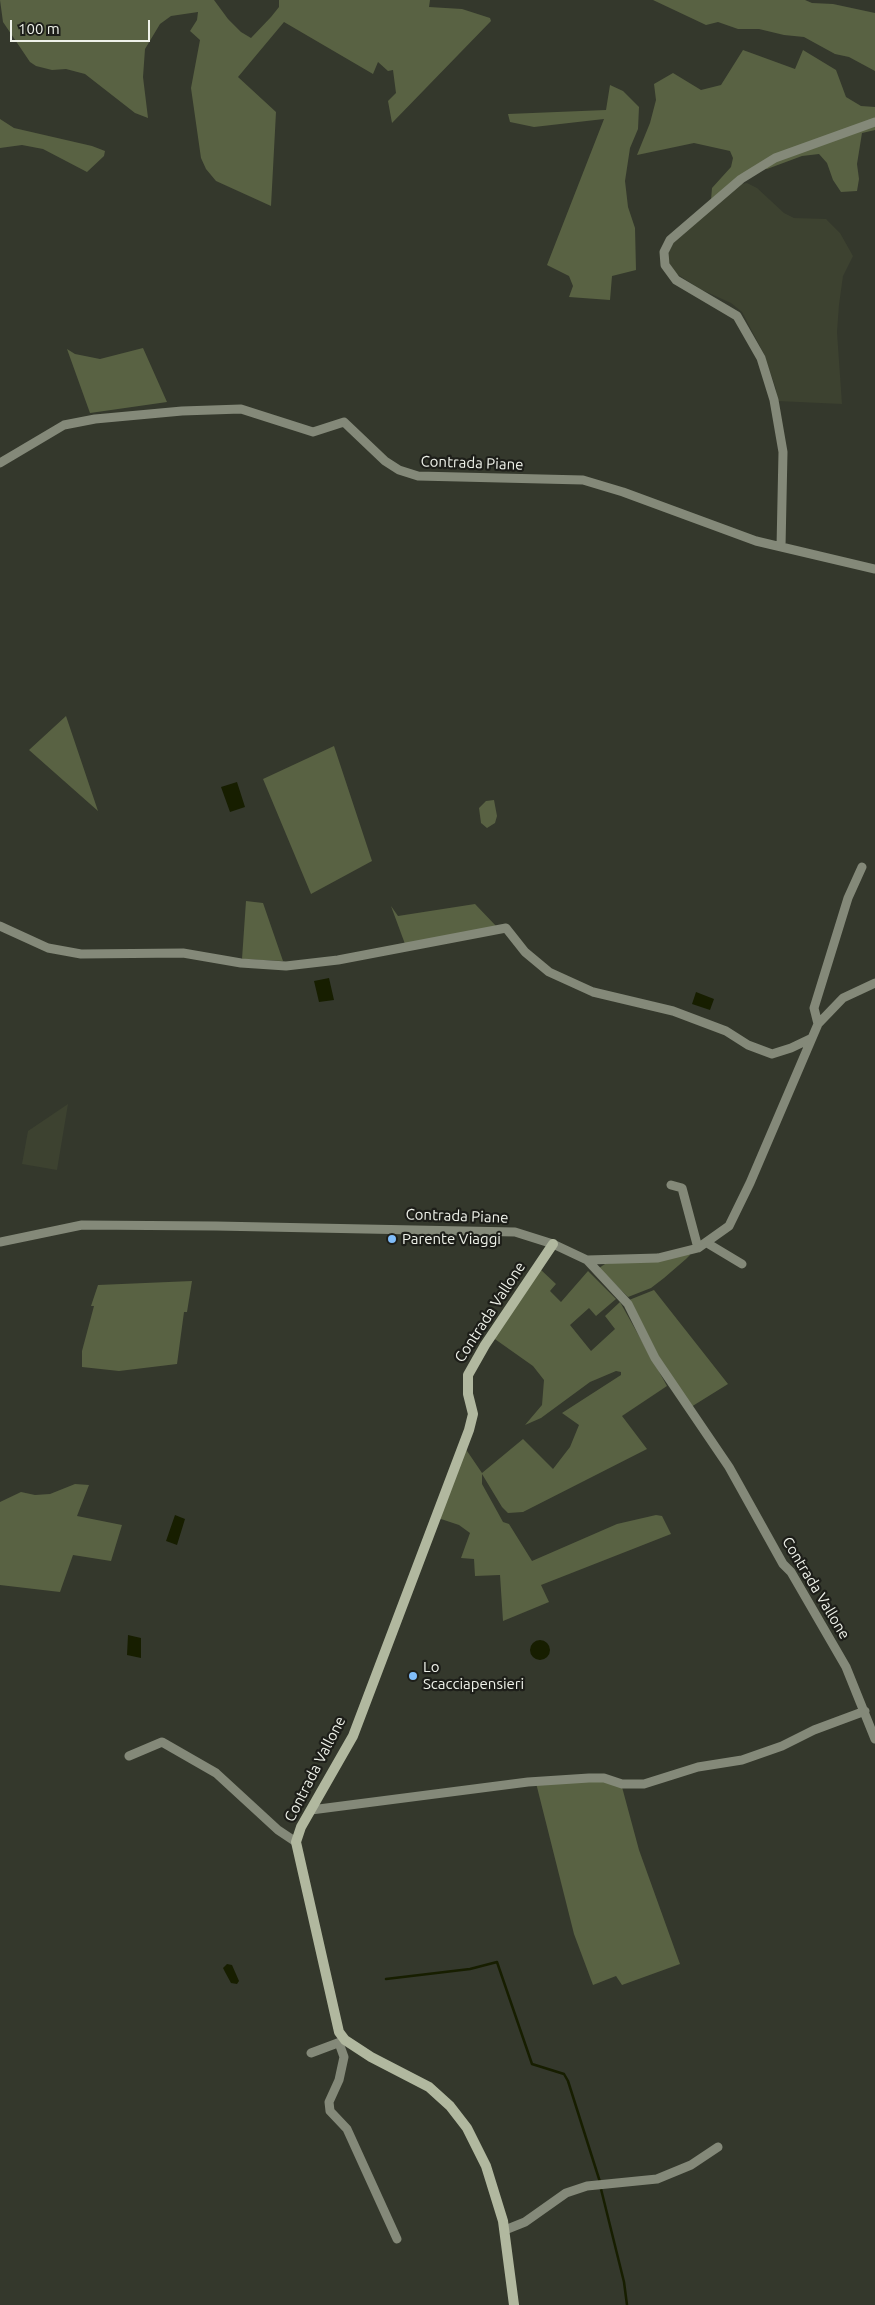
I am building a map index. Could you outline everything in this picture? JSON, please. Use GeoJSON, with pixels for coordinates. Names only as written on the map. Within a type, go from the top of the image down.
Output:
{"type":"FeatureCollection","features":[{"type":"Feature","properties":{"kind":"street"},"geometry":{"type":"LineString","coordinates":[[781,547],[783,452],[774,400],[761,358],[737,316],[676,280],[665,265],[664,252],[670,240],[741,180],[775,158],[875,122]]}},
{"type":"Feature","properties":{"kind":"street","name":"Contrada Piane"},"geometry":{"type":"LineString","coordinates":[[0,462],[64,425],[95,419],[182,411],[241,409],[313,432],[344,422],[385,461],[400,470],[418,476],[583,480],[623,492],[756,541],[875,569]]}},
{"type":"Feature","properties":{"kind":"street"},"geometry":{"type":"LineString","coordinates":[[818,1024],[814,1008],[848,898],[862,867]]}},
{"type":"Feature","properties":{"kind":"street"},"geometry":{"type":"LineString","coordinates":[[0,926],[48,948],[81,954],[183,953],[241,963],[286,966],[338,960],[506,928],[525,952],[549,972],[593,992],[673,1010],[726,1031],[748,1045],[772,1054],[812,1038]]}},
{"type":"Feature","properties":{"kind":"street","name":"Contrada Piane"},"geometry":{"type":"LineString","coordinates":[[0,1242],[82,1225],[92,1225],[397,1228],[515,1232],[553,1244],[587,1260],[658,1258],[698,1248],[729,1226],[750,1183],[818,1024],[843,998],[875,983]]}},
{"type":"Feature","properties":{"kind":"street"},"geometry":{"type":"LineString","coordinates":[[672,1185],[682,1188],[698,1248]]}},
{"type":"Feature","properties":{"kind":"street"},"geometry":{"type":"LineString","coordinates":[[707,1243],[742,1264]]}},
{"type":"Feature","properties":{"kind":"street","name":"Contrada Vallone"},"geometry":{"type":"LineString","coordinates":[[342,2042],[296,1842],[301,1827],[353,1736],[469,1430],[472,1414],[468,1394],[468,1375],[485,1345],[553,1244]]}},
{"type":"Feature","properties":{"kind":"street","name":"Contrada Vallone"},"geometry":{"type":"LineString","coordinates":[[587,1260],[628,1304],[656,1358],[729,1467],[783,1564],[791,1572],[846,1667],[875,1739]]}},
{"type":"Feature","properties":{"kind":"street"},"geometry":{"type":"LineString","coordinates":[[311,1810],[528,1782],[604,1778],[622,1784],[644,1784],[698,1767],[742,1760],[782,1746],[814,1730],[865,1711]]}},
{"type":"Feature","properties":{"kind":"street"},"geometry":{"type":"LineString","coordinates":[[129,1756],[162,1742],[186,1758],[216,1774],[278,1830],[296,1842]]}},
{"type":"Feature","properties":{"kind":"street"},"geometry":{"type":"LineString","coordinates":[[342,2042],[344,2057],[339,2080],[329,2102],[330,2111],[347,2129],[397,2239]]}},
{"type":"Feature","properties":{"kind":"street"},"geometry":{"type":"LineString","coordinates":[[311,2053],[342,2042],[422,2082],[439,2095],[459,2115],[471,2133],[486,2166],[505,2230],[514,2305]]}},
{"type":"Feature","properties":{"kind":"street"},"geometry":{"type":"LineString","coordinates":[[505,2230],[524,2222],[566,2193],[587,2186],[657,2179],[691,2165],[718,2147]]}},
{"type":"Feature","properties":{"kind":"shaded area"},"geometry":{"type":"Polygon","coordinates":[[[0,0],[214,0],[228,19],[241,32],[251,38],[279,7],[279,0],[430,0],[429,7],[462,9],[490,18],[491,21],[392,123],[388,101],[396,93],[393,70],[388,71],[378,62],[373,74],[284,22],[238,77],[276,112],[271,206],[216,181],[206,169],[201,158],[191,88],[200,40],[190,31],[197,20],[198,12],[171,16],[160,24],[145,49],[143,77],[148,118],[135,113],[85,74],[66,69],[52,70],[36,66],[30,62],[3,22],[0,0]]]}},
{"type":"Feature","properties":{"kind":"shaded area"},"geometry":{"type":"Polygon","coordinates":[[[653,0],[805,0],[812,3],[833,4],[875,13],[875,71],[849,57],[835,54],[804,37],[784,35],[759,29],[738,29],[718,22],[706,25],[653,0]]]}},
{"type":"Feature","properties":{"kind":"shaded area"},"geometry":{"type":"Polygon","coordinates":[[[743,50],[795,69],[803,50],[836,70],[846,97],[861,106],[875,107],[875,130],[862,133],[857,164],[859,179],[857,191],[841,192],[833,180],[827,163],[819,154],[802,156],[767,169],[757,165],[711,200],[712,188],[731,167],[733,158],[730,151],[694,143],[637,155],[650,123],[656,100],[654,84],[673,73],[701,90],[721,85],[743,50]]]}},
{"type":"Feature","properties":{"kind":"shaded area"},"geometry":{"type":"Polygon","coordinates":[[[610,85],[623,91],[639,107],[638,129],[630,148],[625,181],[628,207],[635,228],[636,270],[612,276],[610,300],[569,297],[573,286],[569,276],[547,265],[604,119],[534,127],[510,122],[508,114],[606,110],[610,85]]]}},
{"type":"Feature","properties":{"kind":"shaded area"},"geometry":{"type":"Polygon","coordinates":[[[0,119],[14,128],[92,146],[105,151],[104,156],[87,172],[43,149],[22,145],[0,148],[0,119]]]}},
{"type":"Feature","properties":{"kind":"shaded area"},"geometry":{"type":"Polygon","coordinates":[[[747,183],[757,188],[784,213],[794,218],[826,219],[840,233],[853,256],[843,276],[839,305],[837,332],[842,404],[777,401],[776,389],[764,354],[742,312],[731,303],[700,289],[677,274],[668,263],[669,252],[674,241],[741,184],[747,183]]]}},
{"type":"Feature","properties":{"kind":"shaded area"},"geometry":{"type":"Polygon","coordinates":[[[143,348],[167,402],[90,413],[67,349],[75,354],[100,359],[143,348]]]}},
{"type":"Feature","properties":{"kind":"shaded area"},"geometry":{"type":"Polygon","coordinates":[[[66,716],[98,811],[29,750],[66,716]]]}},
{"type":"Feature","properties":{"kind":"shaded area"},"geometry":{"type":"Polygon","coordinates":[[[334,746],[372,861],[311,894],[263,779],[334,746]]]}},
{"type":"Feature","properties":{"kind":"shaded area"},"geometry":{"type":"Polygon","coordinates":[[[237,782],[245,807],[230,812],[221,787],[237,782]]]}},
{"type":"Feature","properties":{"kind":"shaded area"},"geometry":{"type":"Polygon","coordinates":[[[494,800],[497,816],[495,823],[487,828],[481,823],[479,808],[486,801],[494,800]]]}},
{"type":"Feature","properties":{"kind":"shaded area"},"geometry":{"type":"Polygon","coordinates":[[[246,901],[263,903],[283,961],[242,959],[246,901]]]}},
{"type":"Feature","properties":{"kind":"shaded area"},"geometry":{"type":"Polygon","coordinates":[[[475,904],[497,927],[405,944],[391,906],[398,916],[475,904]]]}},
{"type":"Feature","properties":{"kind":"shaded area"},"geometry":{"type":"Polygon","coordinates":[[[329,978],[334,1000],[319,1002],[314,981],[329,978]]]}},
{"type":"Feature","properties":{"kind":"shaded area"},"geometry":{"type":"Polygon","coordinates":[[[696,992],[714,999],[710,1010],[692,1004],[696,992]]]}},
{"type":"Feature","properties":{"kind":"shaded area"},"geometry":{"type":"Polygon","coordinates":[[[68,1104],[57,1170],[22,1164],[28,1131],[68,1104]]]}},
{"type":"Feature","properties":{"kind":"shaded area"},"geometry":{"type":"Polygon","coordinates":[[[688,1252],[690,1255],[686,1259],[651,1288],[628,1297],[599,1268],[605,1264],[688,1252]]]}},
{"type":"Feature","properties":{"kind":"shaded area"},"geometry":{"type":"Polygon","coordinates":[[[540,1269],[556,1284],[550,1291],[561,1302],[588,1271],[616,1299],[596,1316],[589,1308],[570,1325],[591,1351],[615,1329],[605,1316],[620,1302],[667,1386],[622,1416],[647,1449],[523,1512],[508,1513],[502,1507],[482,1474],[482,1484],[503,1522],[509,1524],[532,1561],[617,1524],[656,1515],[662,1516],[671,1534],[541,1585],[549,1602],[503,1621],[500,1575],[475,1576],[474,1559],[461,1558],[470,1533],[459,1525],[438,1518],[465,1448],[482,1473],[523,1439],[553,1469],[570,1447],[579,1425],[562,1413],[621,1375],[621,1372],[616,1371],[590,1382],[541,1418],[525,1425],[542,1405],[544,1380],[533,1366],[492,1337],[540,1269]]]}},
{"type":"Feature","properties":{"kind":"shaded area"},"geometry":{"type":"Polygon","coordinates":[[[192,1281],[187,1312],[184,1312],[177,1364],[119,1371],[82,1367],[82,1351],[94,1306],[91,1306],[98,1285],[192,1281]]]}},
{"type":"Feature","properties":{"kind":"shaded area"},"geometry":{"type":"Polygon","coordinates":[[[654,1290],[728,1384],[691,1407],[662,1365],[629,1300],[654,1290]]]}},
{"type":"Feature","properties":{"kind":"shaded area"},"geometry":{"type":"Polygon","coordinates":[[[75,1484],[89,1485],[77,1516],[122,1525],[111,1561],[73,1555],[60,1592],[0,1585],[0,1502],[21,1492],[35,1495],[50,1494],[75,1484]]]}},
{"type":"Feature","properties":{"kind":"shaded area"},"geometry":{"type":"Polygon","coordinates":[[[175,1515],[185,1519],[177,1545],[166,1541],[175,1515]]]}},
{"type":"Feature","properties":{"kind":"shaded area"},"geometry":{"type":"Polygon","coordinates":[[[128,1635],[141,1638],[141,1658],[127,1655],[128,1635]]]}},
{"type":"Feature","properties":{"kind":"shaded area"},"geometry":{"type":"Polygon","coordinates":[[[540,1640],[547,1643],[550,1650],[547,1657],[540,1660],[533,1657],[530,1650],[533,1643],[540,1640]]]}},
{"type":"Feature","properties":{"kind":"shaded area"},"geometry":{"type":"Polygon","coordinates":[[[599,1779],[622,1787],[639,1850],[680,1964],[622,1985],[616,1976],[593,1985],[574,1934],[536,1783],[599,1779]]]}},
{"type":"Feature","properties":{"kind":"shaded area"},"geometry":{"type":"Polygon","coordinates":[[[227,1964],[232,1965],[239,1981],[237,1984],[231,1983],[223,1968],[227,1964]]]}},
{"type":"Feature","properties":{"kind":"waterway"},"geometry":{"type":"LineString","coordinates":[[386,1979],[470,1969],[497,1962],[532,2064],[564,2074],[568,2081],[600,2182]]}},
{"type":"Feature","properties":{"kind":"waterway"},"geometry":{"type":"LineString","coordinates":[[601,2189],[624,2282],[627,2305]]}},
{"type":"Feature","properties":{"kind":"place","name":"Parente Viaggi"},"geometry":{"type":"Point","coordinates":[392,1239]}},
{"type":"Feature","properties":{"kind":"place","name":"Lo Scacciapensieri"},"geometry":{"type":"Point","coordinates":[413,1676]}}]}
